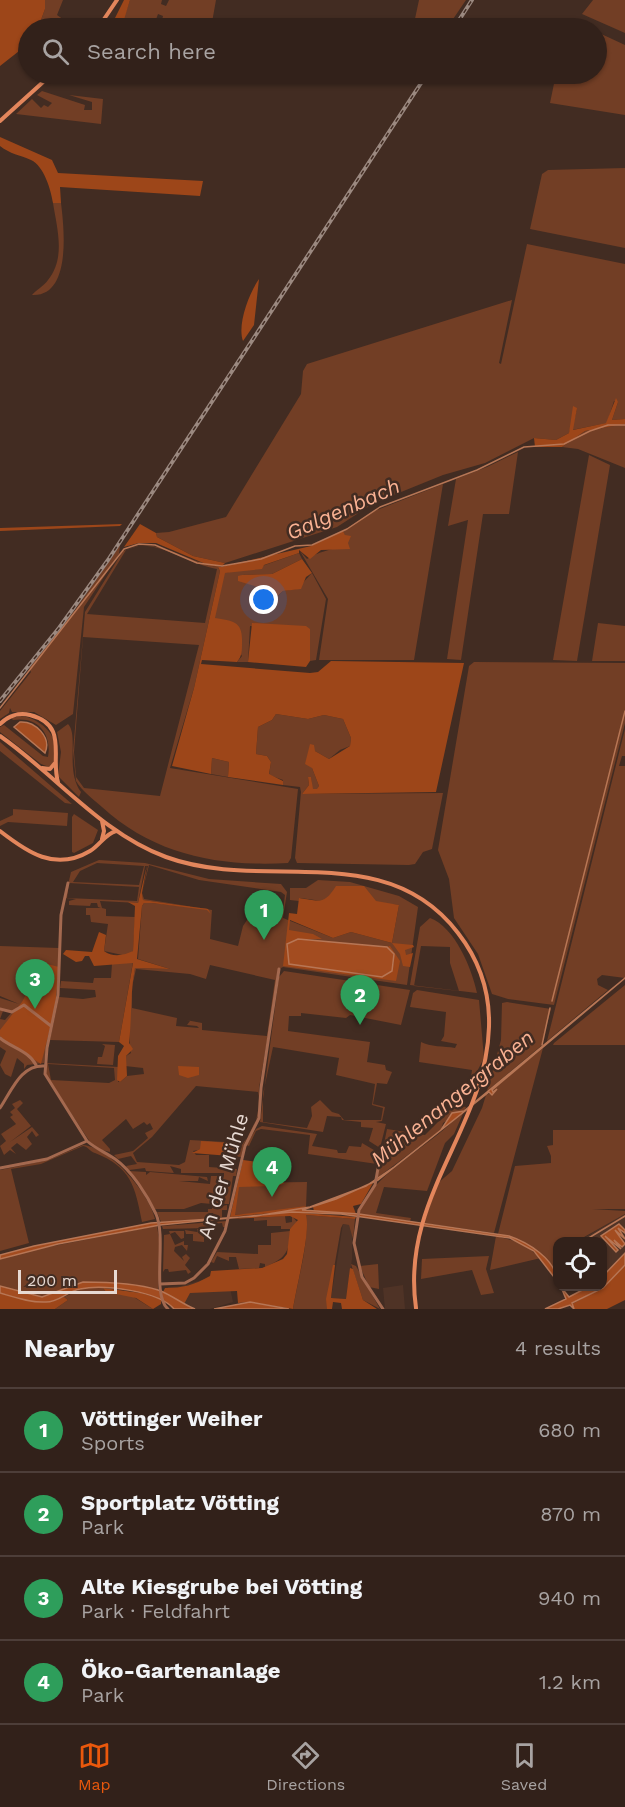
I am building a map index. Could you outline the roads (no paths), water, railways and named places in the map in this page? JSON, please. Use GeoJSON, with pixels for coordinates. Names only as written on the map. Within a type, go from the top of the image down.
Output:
{"type":"FeatureCollection","features":[{"type":"Feature","properties":{"kind":"main road"},"geometry":{"type":"LineString","coordinates":[[105,18],[117,0]]}},
{"type":"Feature","properties":{"kind":"main road"},"geometry":{"type":"LineString","coordinates":[[0,122],[40,84]]}},
{"type":"Feature","properties":{"kind":"main road"},"geometry":{"type":"LineString","coordinates":[[0,724],[19,714],[42,720],[56,738],[58,783]]}},
{"type":"Feature","properties":{"kind":"main road"},"geometry":{"type":"LineString","coordinates":[[0,736],[102,820],[153,852],[197,866],[238,872],[351,874],[393,884],[419,897],[455,929],[471,953],[480,974],[487,997],[489,1023],[482,1072],[419,1230],[414,1262],[416,1308]]}},
{"type":"Feature","properties":{"kind":"main road"},"geometry":{"type":"LineString","coordinates":[[40,768],[50,769],[56,762]]}},
{"type":"Feature","properties":{"kind":"main road"},"geometry":{"type":"LineString","coordinates":[[102,820],[104,831],[102,840]]}},
{"type":"Feature","properties":{"kind":"main road"},"geometry":{"type":"LineString","coordinates":[[0,831],[26,851],[47,860],[80,856],[117,831]]}},
{"type":"Feature","properties":{"kind":"street"},"geometry":{"type":"LineString","coordinates":[[68,883],[61,915],[60,970],[45,1066],[46,1077],[87,1141],[126,1169],[148,1199],[160,1227],[162,1244],[160,1289],[168,1309]]}},
{"type":"Feature","properties":{"kind":"street","name":"An der Mühle"},"geometry":{"type":"LineString","coordinates":[[160,1284],[185,1283],[199,1274],[216,1251],[228,1219],[244,1146],[259,1118],[261,1088],[279,969]]}},
{"type":"Feature","properties":{"kind":"street"},"geometry":{"type":"LineString","coordinates":[[0,1009],[12,1012],[24,1005],[51,1026]]}},
{"type":"Feature","properties":{"kind":"street"},"geometry":{"type":"LineString","coordinates":[[0,1038],[10,1046],[28,1054],[36,1065]]}},
{"type":"Feature","properties":{"kind":"street"},"geometry":{"type":"LineString","coordinates":[[0,1108],[25,1070],[36,1065],[45,1066]]}},
{"type":"Feature","properties":{"kind":"street"},"geometry":{"type":"LineString","coordinates":[[0,1168],[47,1159],[87,1141]]}},
{"type":"Feature","properties":{"kind":"street"},"geometry":{"type":"LineString","coordinates":[[381,1152],[375,1185],[359,1210],[354,1243],[359,1270],[383,1309]]}},
{"type":"Feature","properties":{"kind":"waterway","name":"Galgenbach"},"geometry":{"type":"LineString","coordinates":[[0,708],[124,549],[139,544],[155,545],[197,563],[222,566],[261,559],[295,546],[312,545],[347,529],[380,507],[477,470],[524,447],[564,444],[608,425],[625,425]]}},
{"type":"Feature","properties":{"kind":"waterway"},"geometry":{"type":"LineString","coordinates":[[552,1001],[625,711]]}},
{"type":"Feature","properties":{"kind":"waterway","name":"Mühlenangergraben"},"geometry":{"type":"LineString","coordinates":[[542,1045],[550,1008]]}},
{"type":"Feature","properties":{"kind":"waterway"},"geometry":{"type":"LineString","coordinates":[[590,1237],[625,1216]]}},
{"type":"Feature","properties":{"kind":"railway"},"geometry":{"type":"LineString","coordinates":[[460,18],[472,0]]}},
{"type":"Feature","properties":{"kind":"railway"},"geometry":{"type":"LineString","coordinates":[[0,701],[59,628],[108,560],[420,84]]}},
{"type":"Feature","properties":{"kind":"place","name":"Vöttinger Weiher"},"geometry":{"type":"Point","coordinates":[264,940]}},
{"type":"Feature","properties":{"kind":"place","name":"Alte Kiesgrube bei Vötting"},"geometry":{"type":"Point","coordinates":[35,1009]}},
{"type":"Feature","properties":{"kind":"place","name":"Sportplatz Vötting"},"geometry":{"type":"Point","coordinates":[360,1025]}},
{"type":"Feature","properties":{"kind":"place","name":"Öko-Gartenanlage"},"geometry":{"type":"Point","coordinates":[272,1197]}}]}
